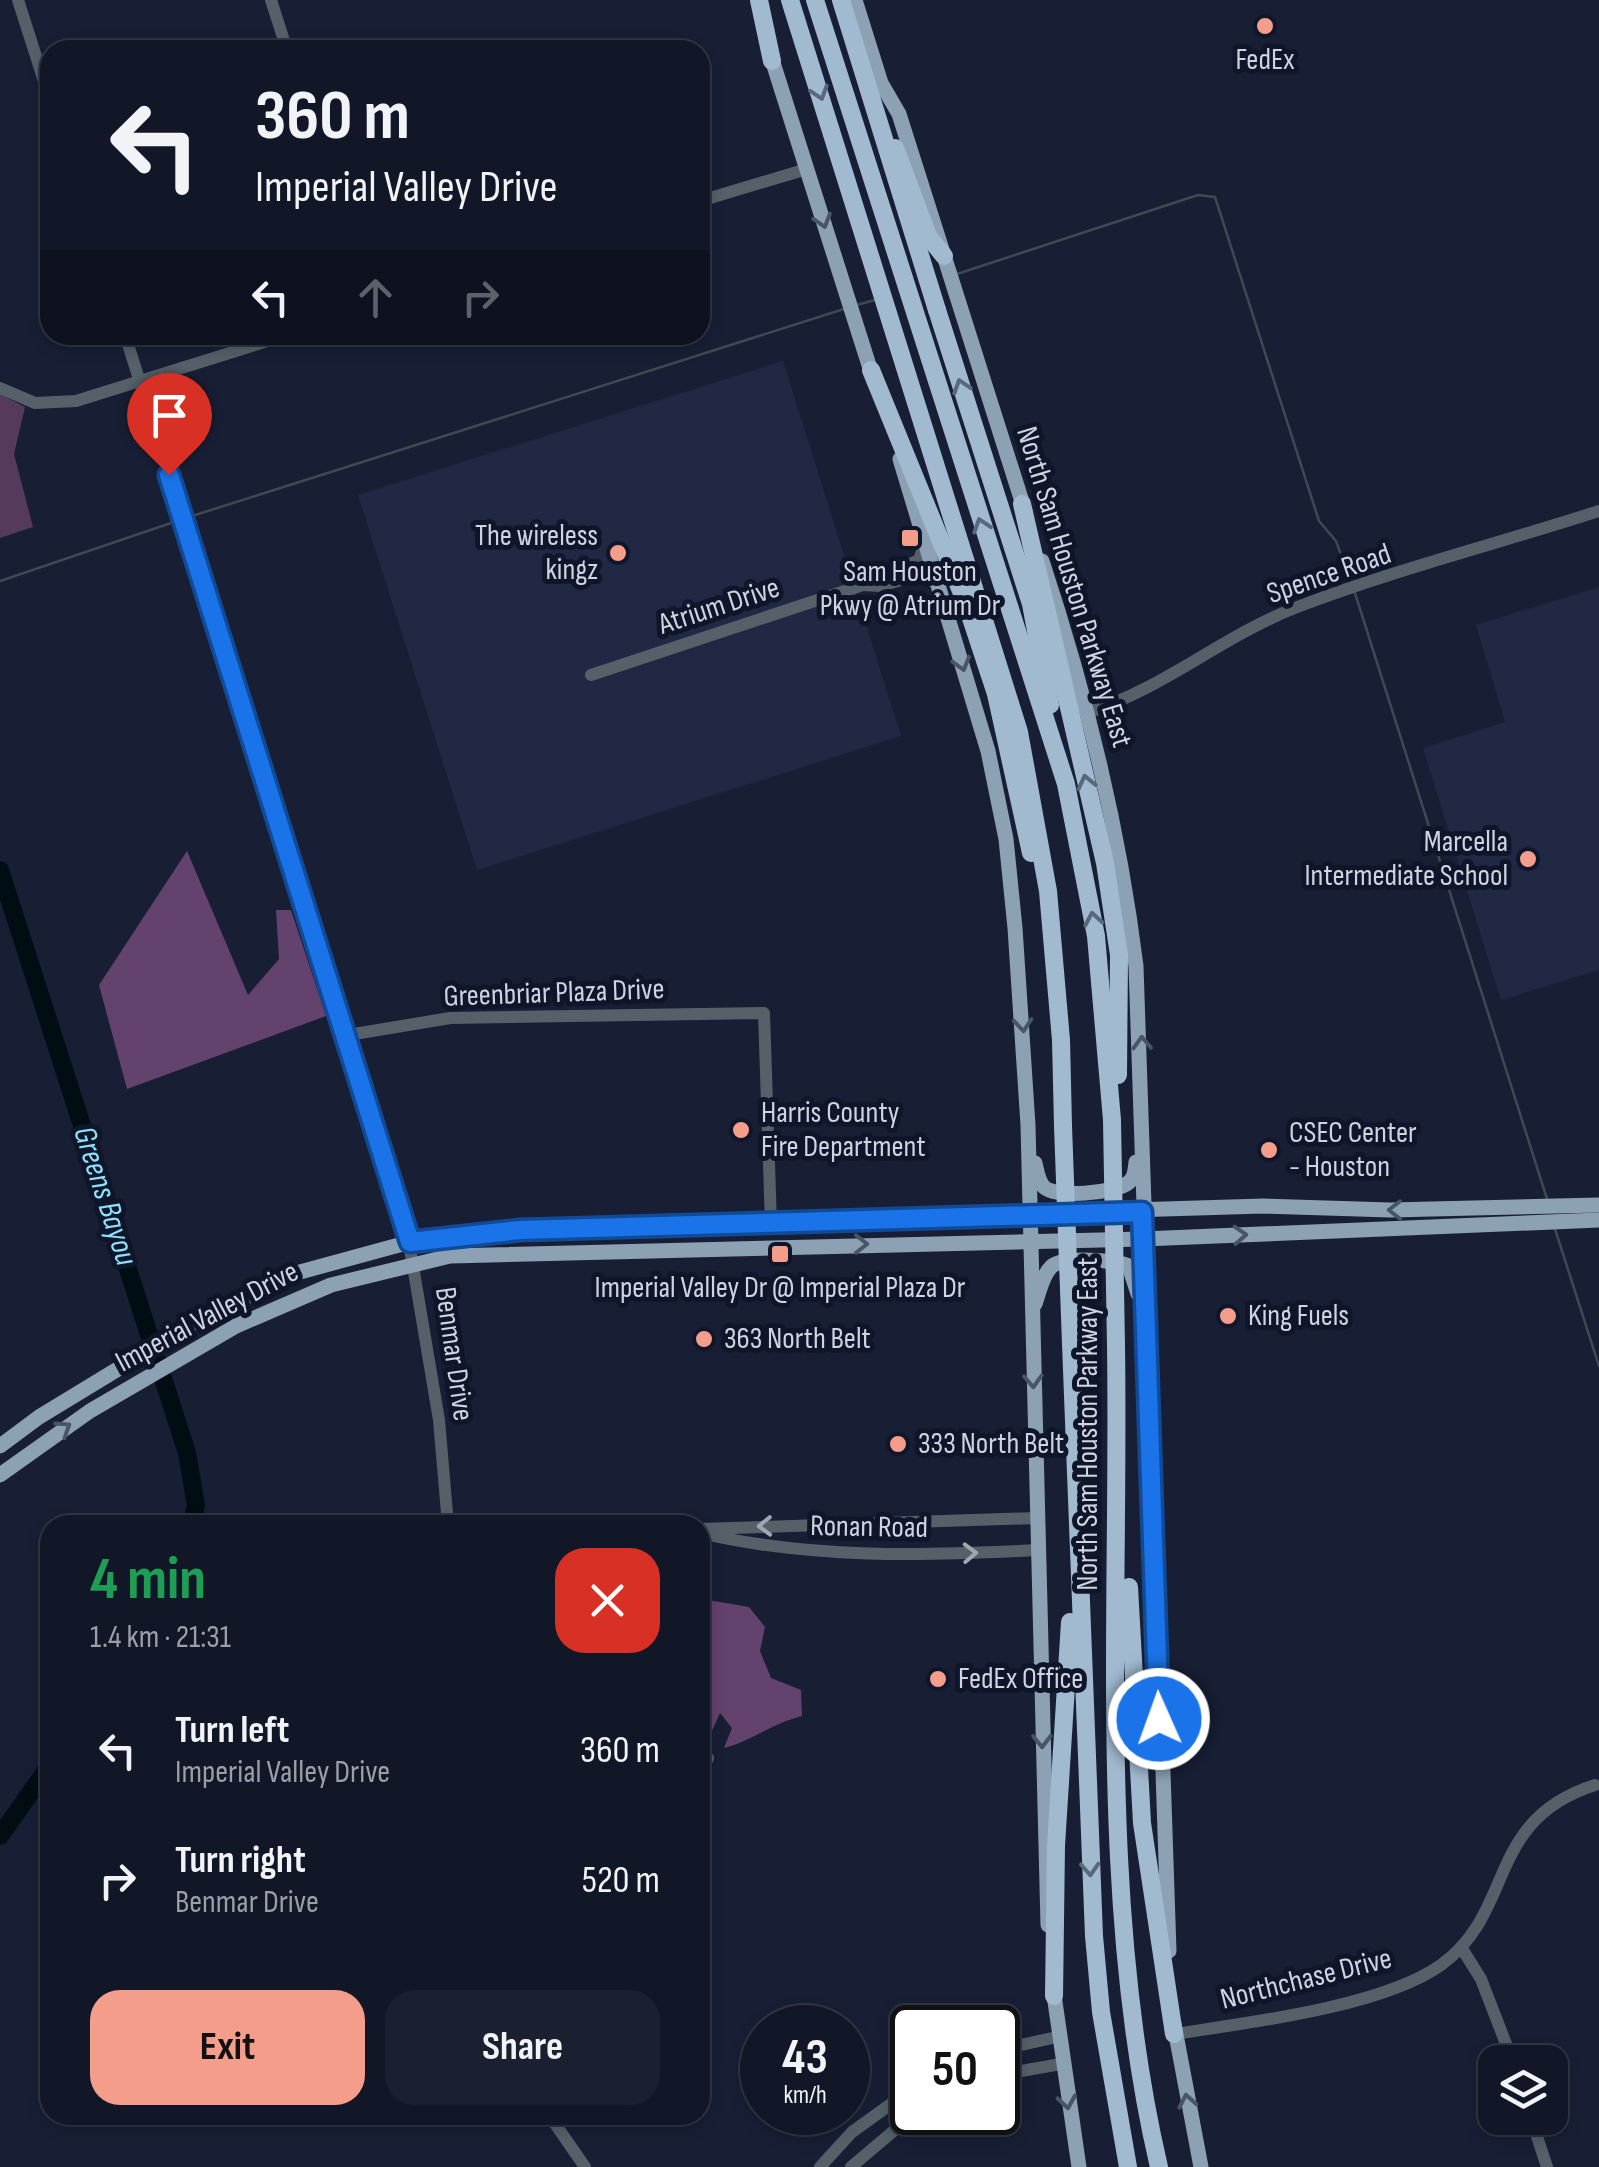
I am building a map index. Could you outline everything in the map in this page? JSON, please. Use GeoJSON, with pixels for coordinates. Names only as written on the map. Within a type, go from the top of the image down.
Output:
{"type":"FeatureCollection","features":[{"type":"Feature","properties":{"kind":"highway"},"geometry":{"type":"LineString","coordinates":[[756,0],[772,62]]}},
{"type":"Feature","properties":{"kind":"highway","name":"North Sam Houston Parkway East"},"geometry":{"type":"LineString","coordinates":[[790,0],[1018,732],[1039,834],[1056,966],[1094,1936],[1101,2012],[1128,2167]]}},
{"type":"Feature","properties":{"kind":"highway","name":"North Sam Houston Parkway East"},"geometry":{"type":"LineString","coordinates":[[815,0],[1066,784],[1096,936],[1112,1120],[1118,1435],[1117,1712],[1126,1935],[1140,2065],[1163,2167]]}},
{"type":"Feature","properties":{"kind":"highway"},"geometry":{"type":"LineString","coordinates":[[839,0],[928,236],[944,256]]}},
{"type":"Feature","properties":{"kind":"highway"},"geometry":{"type":"LineString","coordinates":[[839,0],[1031,604],[1066,784]]}},
{"type":"Feature","properties":{"kind":"highway"},"geometry":{"type":"LineString","coordinates":[[871,370],[966,602],[996,694],[1056,966]]}},
{"type":"Feature","properties":{"kind":"highway"},"geometry":{"type":"LineString","coordinates":[[1022,504],[1105,863],[1119,954],[1121,1051],[1112,1120]]}},
{"type":"Feature","properties":{"kind":"highway"},"geometry":{"type":"LineString","coordinates":[[1118,1435],[1124,1472],[1142,1823],[1174,2034]]}},
{"type":"Feature","properties":{"kind":"highway"},"geometry":{"type":"LineString","coordinates":[[1054,1996],[1056,1846],[1076,1527]]}},
{"type":"Feature","properties":{"kind":"main road","name":"North Sam Houston Parkway East"},"geometry":{"type":"LineString","coordinates":[[855,0],[880,84],[900,114],[1089,712],[1125,884],[1136,966],[1163,1862],[1174,2034],[1202,2167]]}},
{"type":"Feature","properties":{"kind":"main road","name":"North Sam Houston Parkway East"},"geometry":{"type":"LineString","coordinates":[[772,62],[939,584],[988,751],[1006,840],[1028,1125],[1044,1875],[1057,2037],[1079,2167]]}},
{"type":"Feature","properties":{"kind":"main road"},"geometry":{"type":"LineString","coordinates":[[1028,1125],[1038,1175],[1052,1192],[1100,1192],[1126,1186],[1134,1178],[1142,1141]]}},
{"type":"Feature","properties":{"kind":"main road","name":"Imperial Valley Drive"},"geometry":{"type":"LineString","coordinates":[[0,1475],[58,1431],[268,1310],[331,1284],[415,1264],[519,1252],[1143,1239],[1335,1230],[1573,1212],[1599,1205]]}},
{"type":"Feature","properties":{"kind":"main road","name":"Imperial Valley Drive"},"geometry":{"type":"LineString","coordinates":[[0,1446],[122,1364],[258,1290],[335,1260],[410,1242],[520,1230],[1262,1206],[1530,1214]]}},
{"type":"Feature","properties":{"kind":"main road"},"geometry":{"type":"LineString","coordinates":[[1335,1230],[1336,1208]]}},
{"type":"Feature","properties":{"kind":"main road","name":"Imperial Valley Drive"},"geometry":{"type":"LineString","coordinates":[[1573,1212],[1599,1220]]}},
{"type":"Feature","properties":{"kind":"main road"},"geometry":{"type":"LineString","coordinates":[[817,1221],[818,1244]]}},
{"type":"Feature","properties":{"kind":"main road"},"geometry":{"type":"LineString","coordinates":[[1031,1316],[1048,1269],[1056,1262],[1119,1260],[1135,1277],[1146,1332]]}},
{"type":"Feature","properties":{"kind":"main road"},"geometry":{"type":"LineString","coordinates":[[258,1290],[268,1310]]}},
{"type":"Feature","properties":{"kind":"street"},"geometry":{"type":"LineString","coordinates":[[18,0],[40,69]]}},
{"type":"Feature","properties":{"kind":"street"},"geometry":{"type":"LineString","coordinates":[[271,0],[284,40]]}},
{"type":"Feature","properties":{"kind":"street"},"geometry":{"type":"LineString","coordinates":[[710,198],[807,168]]}},
{"type":"Feature","properties":{"kind":"street","name":"Benmar Drive"},"geometry":{"type":"LineString","coordinates":[[128,345],[410,1242],[439,1420],[447,1515]]}},
{"type":"Feature","properties":{"kind":"street"},"geometry":{"type":"LineString","coordinates":[[0,388],[21,400],[60,404],[256,345]]}},
{"type":"Feature","properties":{"kind":"street","name":"Spence Road"},"geometry":{"type":"LineString","coordinates":[[1089,712],[1134,698],[1288,612],[1599,511]]}},
{"type":"Feature","properties":{"kind":"street","name":"Atrium Drive"},"geometry":{"type":"LineString","coordinates":[[591,675],[862,584],[919,560],[926,541]]}},
{"type":"Feature","properties":{"kind":"street","name":"Atrium Drive"},"geometry":{"type":"LineString","coordinates":[[862,584],[880,586],[919,574],[939,584]]}},
{"type":"Feature","properties":{"kind":"street","name":"Greenbriar Plaza Drive"},"geometry":{"type":"LineString","coordinates":[[348,1036],[450,1018],[764,1012],[772,1224]]}},
{"type":"Feature","properties":{"kind":"street","name":"Ronan Road"},"geometry":{"type":"LineString","coordinates":[[710,1530],[1037,1518]]}},
{"type":"Feature","properties":{"kind":"street"},"geometry":{"type":"LineString","coordinates":[[816,1552],[818,1524]]}},
{"type":"Feature","properties":{"kind":"street","name":"Ronan Road"},"geometry":{"type":"LineString","coordinates":[[710,1534],[767,1548],[862,1555],[1039,1550]]}},
{"type":"Feature","properties":{"kind":"street","name":"Northchase Drive"},"geometry":{"type":"LineString","coordinates":[[1174,2034],[1266,2020],[1386,1989],[1440,1966],[1476,1928],[1523,1831],[1550,1805],[1595,1785]]}},
{"type":"Feature","properties":{"kind":"street"},"geometry":{"type":"LineString","coordinates":[[1460,1947],[1481,1979],[1506,2045]]}},
{"type":"Feature","properties":{"kind":"street"},"geometry":{"type":"LineString","coordinates":[[1020,2045],[1057,2037]]}},
{"type":"Feature","properties":{"kind":"street"},"geometry":{"type":"LineString","coordinates":[[1020,2071],[1061,2064]]}},
{"type":"Feature","properties":{"kind":"street"},"geometry":{"type":"LineString","coordinates":[[820,2167],[862,2124],[890,2104]]}},
{"type":"Feature","properties":{"kind":"street"},"geometry":{"type":"LineString","coordinates":[[555,2125],[580,2165]]}},
{"type":"Feature","properties":{"kind":"street"},"geometry":{"type":"LineString","coordinates":[[851,2167],[890,2134]]}},
{"type":"Feature","properties":{"kind":"street"},"geometry":{"type":"LineString","coordinates":[[1537,2135],[1547,2167]]}},
{"type":"Feature","properties":{"kind":"shaded area"},"geometry":{"type":"Polygon","coordinates":[[[783,361],[901,736],[477,870],[358,495],[783,361]]]}},
{"type":"Feature","properties":{"kind":"shaded area"},"geometry":{"type":"Polygon","coordinates":[[[0,394],[25,407],[14,454],[33,527],[0,538],[0,394]]]}},
{"type":"Feature","properties":{"kind":"shaded area","name":"Marcella Intermediate School"},"geometry":{"type":"Polygon","coordinates":[[[1599,587],[1599,970],[1501,1000],[1423,748],[1505,722],[1476,625],[1599,587]]]}},
{"type":"Feature","properties":{"kind":"shaded area"},"geometry":{"type":"Polygon","coordinates":[[[187,851],[248,995],[279,959],[276,910],[291,910],[326,1016],[127,1089],[99,985],[187,851]]]}},
{"type":"Feature","properties":{"kind":"shaded area"},"geometry":{"type":"Polygon","coordinates":[[[710,1600],[749,1607],[765,1627],[760,1651],[771,1678],[801,1690],[802,1716],[724,1748],[732,1728],[720,1713],[711,1733],[710,1600]]]}},
{"type":"Feature","properties":{"kind":"waterway"},"geometry":{"type":"LineString","coordinates":[[957,274],[1198,195],[1215,197],[1319,521],[1336,541],[1351,582]]}},
{"type":"Feature","properties":{"kind":"waterway"},"geometry":{"type":"LineString","coordinates":[[857,305],[878,299]]}},
{"type":"Feature","properties":{"kind":"waterway"},"geometry":{"type":"LineString","coordinates":[[189,517],[844,309]]}},
{"type":"Feature","properties":{"kind":"waterway"},"geometry":{"type":"LineString","coordinates":[[0,581],[177,521]]}},
{"type":"Feature","properties":{"kind":"waterway"},"geometry":{"type":"LineString","coordinates":[[1354,590],[1548,1202]]}},
{"type":"Feature","properties":{"kind":"waterway","name":"Greens Bayou"},"geometry":{"type":"LineString","coordinates":[[0,870],[187,1453],[196,1505],[194,1515]]}},
{"type":"Feature","properties":{"kind":"waterway"},"geometry":{"type":"LineString","coordinates":[[1555,1229],[1599,1366]]}},
{"type":"Feature","properties":{"kind":"waterway","name":"Greens Bayou"},"geometry":{"type":"LineString","coordinates":[[0,1836],[40,1779]]}},
{"type":"Feature","properties":{"kind":"place","name":"FedEx"},"geometry":{"type":"Point","coordinates":[1265,26]}},
{"type":"Feature","properties":{"kind":"place","name":"Sam Houston Pkwy @ Atrium Dr"},"geometry":{"type":"Point","coordinates":[910,538]}},
{"type":"Feature","properties":{"kind":"place","name":"The wireless kingz"},"geometry":{"type":"Point","coordinates":[618,553]}},
{"type":"Feature","properties":{"kind":"place","name":"Marcella Intermediate School"},"geometry":{"type":"Point","coordinates":[1528,859]}},
{"type":"Feature","properties":{"kind":"place","name":"Harris County Fire Department"},"geometry":{"type":"Point","coordinates":[741,1130]}},
{"type":"Feature","properties":{"kind":"place","name":"CSEC Center - Houston"},"geometry":{"type":"Point","coordinates":[1269,1150]}},
{"type":"Feature","properties":{"kind":"place","name":"Imperial Valley Dr @ Imperial Plaza Dr"},"geometry":{"type":"Point","coordinates":[780,1254]}},
{"type":"Feature","properties":{"kind":"place","name":"King Fuels"},"geometry":{"type":"Point","coordinates":[1228,1316]}},
{"type":"Feature","properties":{"kind":"place","name":"363 North Belt"},"geometry":{"type":"Point","coordinates":[704,1339]}},
{"type":"Feature","properties":{"kind":"place","name":"333 North Belt"},"geometry":{"type":"Point","coordinates":[898,1444]}},
{"type":"Feature","properties":{"kind":"place","name":"FedEx Office"},"geometry":{"type":"Point","coordinates":[938,1679]}},
{"type":"Feature","properties":{"kind":"route"},"geometry":{"type":"LineString","coordinates":[[169,475],[410,1242],[520,1230],[1142,1212],[1159,1719]]}}]}
